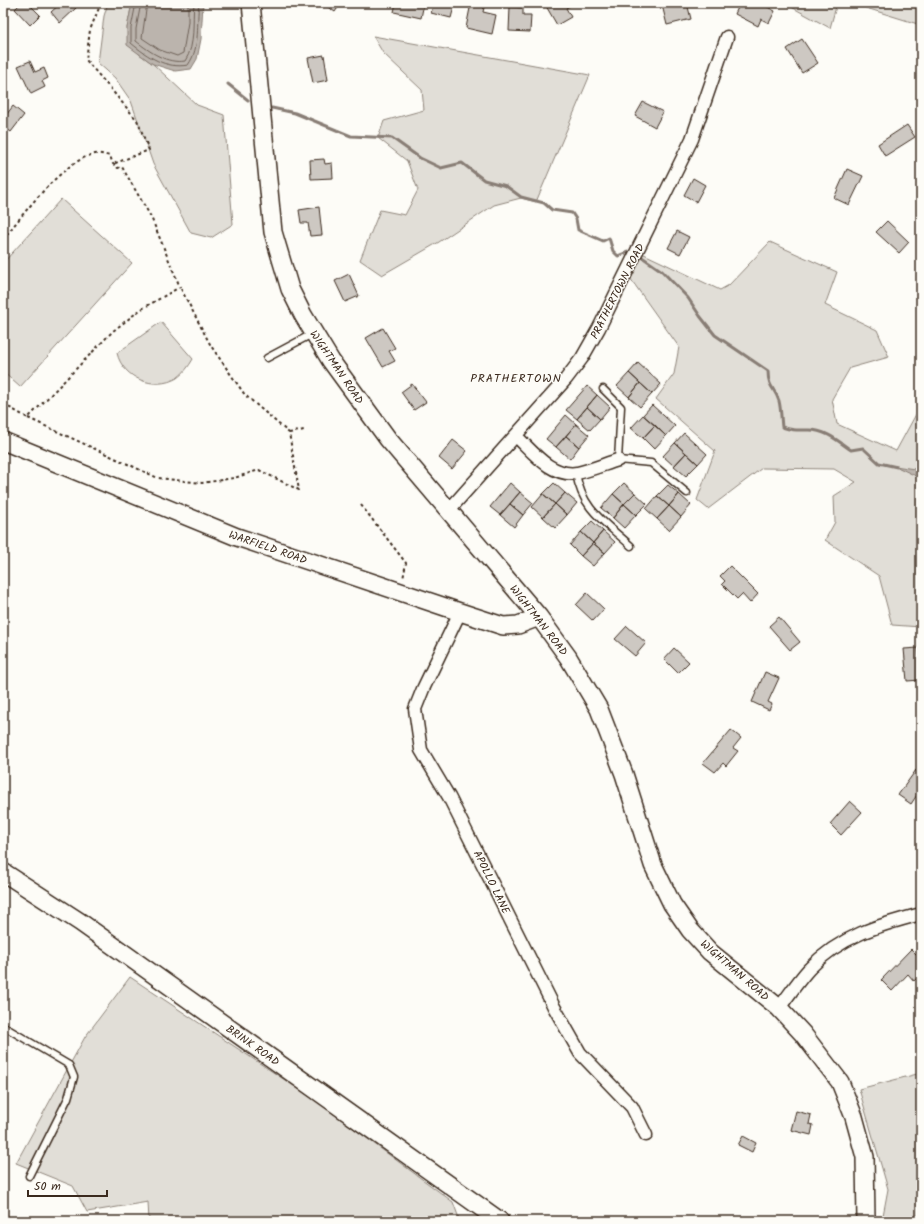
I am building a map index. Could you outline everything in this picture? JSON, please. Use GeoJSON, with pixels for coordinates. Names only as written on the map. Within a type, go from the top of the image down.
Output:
{"type":"FeatureCollection","features":[{"type":"Feature","properties":{"kind":"main road","name":"WIGHTMAN ROAD"},"geometry":{"type":"LineString","coordinates":[[251,3],[273,232],[290,289],[331,361],[388,439],[539,617],[568,657],[598,709],[624,774],[653,865],[672,904],[690,930],[710,952],[779,1008],[803,1034],[840,1082],[854,1117],[865,1157],[866,1221]]}},
{"type":"Feature","properties":{"kind":"main road","name":"WARFIELD ROAD"},"geometry":{"type":"LineString","coordinates":[[3,441],[237,537],[460,612],[503,626],[518,625],[539,617]]}},
{"type":"Feature","properties":{"kind":"main road","name":"BRINK ROAD"},"geometry":{"type":"LineString","coordinates":[[3,872],[80,922],[500,1221]]}},
{"type":"Feature","properties":{"kind":"street","name":"PRATHERTOWN ROAD"},"geometry":{"type":"LineString","coordinates":[[449,510],[566,379],[582,358],[599,328],[692,139],[727,36]]}},
{"type":"Feature","properties":{"kind":"street"},"geometry":{"type":"LineString","coordinates":[[516,436],[550,467],[563,473],[576,473],[618,460]]}},
{"type":"Feature","properties":{"kind":"street","name":"APOLLO LANE"},"geometry":{"type":"LineString","coordinates":[[460,612],[423,689],[415,710],[421,750],[449,797],[554,1007],[580,1053],[632,1108],[646,1135]]}},
{"type":"Feature","properties":{"kind":"street"},"geometry":{"type":"LineString","coordinates":[[779,1008],[809,969],[826,953],[845,940],[880,924],[921,914]]}},
{"type":"Feature","properties":{"kind":"lane"},"geometry":{"type":"LineString","coordinates":[[267,358],[314,333]]}},
{"type":"Feature","properties":{"kind":"lane"},"geometry":{"type":"LineString","coordinates":[[604,389],[621,407],[618,460],[651,463],[687,493]]}},
{"type":"Feature","properties":{"kind":"lane"},"geometry":{"type":"LineString","coordinates":[[576,473],[579,490],[589,507],[631,546]]}},
{"type":"Feature","properties":{"kind":"lane"},"geometry":{"type":"LineString","coordinates":[[3,1026],[69,1065],[74,1077],[68,1098],[29,1176]]}},
{"type":"Feature","properties":{"kind":"path"},"geometry":{"type":"LineString","coordinates":[[102,3],[90,30],[86,60],[137,120],[149,150],[113,164]]}},
{"type":"Feature","properties":{"kind":"path"},"geometry":{"type":"LineString","coordinates":[[3,239],[27,210],[65,170],[86,156],[97,153],[110,156],[113,164],[118,168],[122,168],[151,217],[180,287],[211,346],[245,395],[289,433],[299,490],[259,470],[234,478],[202,483],[158,478],[28,418],[3,404]]}},
{"type":"Feature","properties":{"kind":"path"},"geometry":{"type":"LineString","coordinates":[[28,418],[113,330],[140,310],[180,287]]}},
{"type":"Feature","properties":{"kind":"path"},"geometry":{"type":"LineString","coordinates":[[289,433],[304,430]]}},
{"type":"Feature","properties":{"kind":"path"},"geometry":{"type":"LineString","coordinates":[[361,505],[406,563],[400,592]]}},
{"type":"Feature","properties":{"kind":"shaded area"},"geometry":{"type":"Polygon","coordinates":[[[108,3],[132,3],[127,28],[139,54],[153,64],[197,105],[224,115],[233,224],[211,238],[191,233],[153,164],[131,101],[115,78],[98,63],[104,16],[108,3]]]}},
{"type":"Feature","properties":{"kind":"shaded area"},"geometry":{"type":"Polygon","coordinates":[[[784,3],[837,3],[830,28],[784,3]]]}},
{"type":"Feature","properties":{"kind":"shaded area"},"geometry":{"type":"Polygon","coordinates":[[[864,3],[921,3],[921,25],[863,7],[864,3]]]}},
{"type":"Feature","properties":{"kind":"shaded area"},"geometry":{"type":"Polygon","coordinates":[[[373,36],[590,75],[536,202],[521,198],[494,205],[439,242],[382,275],[360,260],[380,210],[405,215],[418,190],[407,161],[378,138],[384,121],[424,110],[422,90],[383,53],[373,36]]]}},
{"type":"Feature","properties":{"kind":"shaded area"},"geometry":{"type":"Polygon","coordinates":[[[61,199],[132,263],[20,387],[3,372],[3,263],[61,199]]]}},
{"type":"Feature","properties":{"kind":"shaded area"},"geometry":{"type":"Polygon","coordinates":[[[770,242],[837,272],[825,305],[877,330],[889,357],[850,368],[832,399],[837,424],[896,451],[921,405],[921,627],[892,625],[879,576],[825,540],[835,522],[834,496],[856,482],[834,469],[762,468],[708,509],[697,500],[715,451],[656,399],[674,374],[679,347],[630,278],[642,253],[720,290],[729,285],[770,242]]]}},
{"type":"Feature","properties":{"kind":"shaded area"},"geometry":{"type":"Polygon","coordinates":[[[161,322],[193,359],[182,374],[177,378],[168,382],[150,383],[133,376],[126,370],[120,362],[117,353],[161,322]]]}},
{"type":"Feature","properties":{"kind":"shaded area"},"geometry":{"type":"Polygon","coordinates":[[[130,977],[315,1100],[453,1202],[460,1221],[149,1221],[148,1202],[87,1212],[73,1186],[16,1163],[85,1037],[130,977]]]}},
{"type":"Feature","properties":{"kind":"shaded area"},"geometry":{"type":"Polygon","coordinates":[[[921,1073],[921,1221],[882,1221],[888,1189],[859,1089],[921,1073]]]}},
{"type":"Feature","properties":{"kind":"water"},"geometry":{"type":"Polygon","coordinates":[[[132,3],[203,3],[201,39],[197,59],[191,69],[175,71],[153,64],[127,45],[127,28],[132,3]]]}},
{"type":"Feature","properties":{"kind":"water"},"geometry":{"type":"Polygon","coordinates":[[[895,466],[921,470],[921,480],[914,475],[895,466]]]}},
{"type":"Feature","properties":{"kind":"building"},"geometry":{"type":"Polygon","coordinates":[[[21,3],[28,3],[40,15],[30,25],[15,9],[21,3]]]}},
{"type":"Feature","properties":{"kind":"building"},"geometry":{"type":"Polygon","coordinates":[[[61,3],[72,3],[76,8],[60,23],[51,12],[61,3]]]}},
{"type":"Feature","properties":{"kind":"building"},"geometry":{"type":"Polygon","coordinates":[[[322,3],[341,3],[335,12],[322,3]]]}},
{"type":"Feature","properties":{"kind":"building"},"geometry":{"type":"Polygon","coordinates":[[[396,3],[424,3],[421,18],[394,12],[396,3]]]}},
{"type":"Feature","properties":{"kind":"building"},"geometry":{"type":"Polygon","coordinates":[[[434,3],[455,3],[451,18],[431,13],[434,3]]]}},
{"type":"Feature","properties":{"kind":"building"},"geometry":{"type":"Polygon","coordinates":[[[471,3],[485,3],[483,12],[496,15],[492,34],[466,28],[471,3]]]}},
{"type":"Feature","properties":{"kind":"building"},"geometry":{"type":"Polygon","coordinates":[[[551,3],[575,3],[566,8],[571,17],[557,25],[546,6],[551,3]]]}},
{"type":"Feature","properties":{"kind":"building"},"geometry":{"type":"Polygon","coordinates":[[[671,3],[687,3],[691,19],[667,25],[662,5],[671,3]]]}},
{"type":"Feature","properties":{"kind":"building"},"geometry":{"type":"Polygon","coordinates":[[[740,3],[760,3],[775,11],[769,23],[761,19],[758,26],[735,14],[740,3]]]}},
{"type":"Feature","properties":{"kind":"building"},"geometry":{"type":"Polygon","coordinates":[[[510,7],[523,8],[523,15],[531,15],[530,32],[509,31],[510,7]]]}},
{"type":"Feature","properties":{"kind":"building"},"geometry":{"type":"Polygon","coordinates":[[[802,39],[818,63],[802,73],[787,49],[802,39]]]}},
{"type":"Feature","properties":{"kind":"building"},"geometry":{"type":"Polygon","coordinates":[[[324,55],[328,80],[313,83],[308,58],[324,55]]]}},
{"type":"Feature","properties":{"kind":"building"},"geometry":{"type":"Polygon","coordinates":[[[30,61],[35,72],[44,68],[48,78],[42,81],[45,87],[31,94],[18,66],[30,61]]]}},
{"type":"Feature","properties":{"kind":"building"},"geometry":{"type":"Polygon","coordinates":[[[643,102],[663,112],[655,127],[635,116],[643,102]]]}},
{"type":"Feature","properties":{"kind":"building"},"geometry":{"type":"Polygon","coordinates":[[[13,106],[24,115],[11,132],[3,126],[3,119],[13,106]]]}},
{"type":"Feature","properties":{"kind":"building"},"geometry":{"type":"Polygon","coordinates":[[[907,125],[915,137],[885,156],[878,144],[907,125]]]}},
{"type":"Feature","properties":{"kind":"building"},"geometry":{"type":"Polygon","coordinates":[[[324,159],[325,164],[332,163],[333,178],[311,179],[310,160],[324,159]]]}},
{"type":"Feature","properties":{"kind":"building"},"geometry":{"type":"Polygon","coordinates":[[[847,169],[863,176],[849,205],[834,198],[847,169]]]}},
{"type":"Feature","properties":{"kind":"building"},"geometry":{"type":"Polygon","coordinates":[[[693,178],[705,185],[696,202],[684,195],[693,178]]]}},
{"type":"Feature","properties":{"kind":"building"},"geometry":{"type":"Polygon","coordinates":[[[319,207],[322,235],[310,236],[308,223],[301,223],[299,210],[319,207]]]}},
{"type":"Feature","properties":{"kind":"building"},"geometry":{"type":"Polygon","coordinates":[[[887,221],[909,242],[899,253],[876,232],[887,221]]]}},
{"type":"Feature","properties":{"kind":"building"},"geometry":{"type":"Polygon","coordinates":[[[677,231],[689,237],[680,254],[668,248],[677,231]]]}},
{"type":"Feature","properties":{"kind":"building"},"geometry":{"type":"Polygon","coordinates":[[[349,274],[359,296],[345,302],[335,281],[349,274]]]}},
{"type":"Feature","properties":{"kind":"building"},"geometry":{"type":"Polygon","coordinates":[[[383,328],[395,348],[389,351],[395,361],[383,367],[366,338],[383,328]]]}},
{"type":"Feature","properties":{"kind":"building"},"geometry":{"type":"Polygon","coordinates":[[[638,363],[661,384],[652,394],[629,373],[638,363]]]}},
{"type":"Feature","properties":{"kind":"building"},"geometry":{"type":"Polygon","coordinates":[[[629,373],[640,383],[629,397],[617,386],[629,373]]]}},
{"type":"Feature","properties":{"kind":"building"},"geometry":{"type":"Polygon","coordinates":[[[640,383],[652,394],[640,407],[629,397],[640,383]]]}},
{"type":"Feature","properties":{"kind":"building"},"geometry":{"type":"Polygon","coordinates":[[[412,384],[426,402],[414,410],[401,392],[412,384]]]}},
{"type":"Feature","properties":{"kind":"building"},"geometry":{"type":"Polygon","coordinates":[[[587,386],[597,395],[577,419],[566,410],[587,386]]]}},
{"type":"Feature","properties":{"kind":"building"},"geometry":{"type":"Polygon","coordinates":[[[597,395],[610,407],[600,419],[587,407],[597,395]]]}},
{"type":"Feature","properties":{"kind":"building"},"geometry":{"type":"Polygon","coordinates":[[[652,405],[675,426],[666,436],[643,415],[652,405]]]}},
{"type":"Feature","properties":{"kind":"building"},"geometry":{"type":"Polygon","coordinates":[[[587,407],[600,419],[590,430],[577,419],[587,407]]]}},
{"type":"Feature","properties":{"kind":"building"},"geometry":{"type":"Polygon","coordinates":[[[566,415],[576,424],[556,447],[546,439],[566,415]]]}},
{"type":"Feature","properties":{"kind":"building"},"geometry":{"type":"Polygon","coordinates":[[[643,415],[655,425],[643,438],[631,428],[643,415]]]}},
{"type":"Feature","properties":{"kind":"building"},"geometry":{"type":"Polygon","coordinates":[[[576,424],[589,435],[579,447],[566,436],[576,424]]]}},
{"type":"Feature","properties":{"kind":"building"},"geometry":{"type":"Polygon","coordinates":[[[655,425],[666,436],[654,449],[643,438],[655,425]]]}},
{"type":"Feature","properties":{"kind":"building"},"geometry":{"type":"Polygon","coordinates":[[[684,433],[707,454],[698,464],[675,443],[684,433]]]}},
{"type":"Feature","properties":{"kind":"building"},"geometry":{"type":"Polygon","coordinates":[[[566,436],[579,447],[570,459],[556,447],[566,436]]]}},
{"type":"Feature","properties":{"kind":"building"},"geometry":{"type":"Polygon","coordinates":[[[453,440],[467,451],[452,469],[439,458],[453,440]]]}},
{"type":"Feature","properties":{"kind":"building"},"geometry":{"type":"Polygon","coordinates":[[[675,443],[686,453],[674,466],[663,456],[675,443]]]}},
{"type":"Feature","properties":{"kind":"building"},"geometry":{"type":"Polygon","coordinates":[[[686,453],[698,464],[686,476],[674,466],[686,453]]]}},
{"type":"Feature","properties":{"kind":"building"},"geometry":{"type":"Polygon","coordinates":[[[510,483],[520,492],[500,515],[490,507],[510,483]]]}},
{"type":"Feature","properties":{"kind":"building"},"geometry":{"type":"Polygon","coordinates":[[[554,483],[565,493],[555,504],[543,494],[554,483]]]}},
{"type":"Feature","properties":{"kind":"building"},"geometry":{"type":"Polygon","coordinates":[[[624,483],[635,493],[624,504],[613,494],[624,483]]]}},
{"type":"Feature","properties":{"kind":"building"},"geometry":{"type":"Polygon","coordinates":[[[668,485],[679,494],[669,506],[657,496],[668,485]]]}},
{"type":"Feature","properties":{"kind":"building"},"geometry":{"type":"Polygon","coordinates":[[[520,492],[533,503],[523,515],[510,504],[520,492]]]}},
{"type":"Feature","properties":{"kind":"building"},"geometry":{"type":"Polygon","coordinates":[[[565,493],[577,503],[567,515],[555,504],[565,493]]]}},
{"type":"Feature","properties":{"kind":"building"},"geometry":{"type":"Polygon","coordinates":[[[635,493],[647,504],[636,515],[624,504],[635,493]]]}},
{"type":"Feature","properties":{"kind":"building"},"geometry":{"type":"Polygon","coordinates":[[[543,494],[555,504],[543,517],[532,507],[543,494]]]}},
{"type":"Feature","properties":{"kind":"building"},"geometry":{"type":"Polygon","coordinates":[[[613,494],[624,504],[613,518],[601,508],[613,494]]]}},
{"type":"Feature","properties":{"kind":"building"},"geometry":{"type":"Polygon","coordinates":[[[679,494],[691,505],[681,517],[669,506],[679,494]]]}},
{"type":"Feature","properties":{"kind":"building"},"geometry":{"type":"Polygon","coordinates":[[[657,496],[669,506],[657,519],[646,509],[657,496]]]}},
{"type":"Feature","properties":{"kind":"building"},"geometry":{"type":"Polygon","coordinates":[[[510,504],[523,515],[514,527],[500,515],[510,504]]]}},
{"type":"Feature","properties":{"kind":"building"},"geometry":{"type":"Polygon","coordinates":[[[555,504],[567,515],[555,528],[543,517],[555,504]]]}},
{"type":"Feature","properties":{"kind":"building"},"geometry":{"type":"Polygon","coordinates":[[[624,504],[636,515],[624,528],[613,518],[624,504]]]}},
{"type":"Feature","properties":{"kind":"building"},"geometry":{"type":"Polygon","coordinates":[[[669,506],[681,517],[669,530],[657,519],[669,506]]]}},
{"type":"Feature","properties":{"kind":"building"},"geometry":{"type":"Polygon","coordinates":[[[592,521],[603,531],[593,543],[581,532],[592,521]]]}},
{"type":"Feature","properties":{"kind":"building"},"geometry":{"type":"Polygon","coordinates":[[[603,531],[615,542],[605,553],[593,543],[603,531]]]}},
{"type":"Feature","properties":{"kind":"building"},"geometry":{"type":"Polygon","coordinates":[[[581,532],[593,543],[581,556],[570,545],[581,532]]]}},
{"type":"Feature","properties":{"kind":"building"},"geometry":{"type":"Polygon","coordinates":[[[593,543],[605,553],[593,566],[581,556],[593,543]]]}},
{"type":"Feature","properties":{"kind":"building"},"geometry":{"type":"Polygon","coordinates":[[[730,566],[758,594],[750,603],[742,594],[737,599],[722,584],[725,581],[720,576],[730,566]]]}},
{"type":"Feature","properties":{"kind":"building"},"geometry":{"type":"Polygon","coordinates":[[[587,593],[604,609],[593,621],[576,605],[587,593]]]}},
{"type":"Feature","properties":{"kind":"building"},"geometry":{"type":"Polygon","coordinates":[[[779,617],[800,642],[790,650],[769,626],[779,617]]]}},
{"type":"Feature","properties":{"kind":"building"},"geometry":{"type":"Polygon","coordinates":[[[627,626],[646,643],[635,656],[615,639],[627,626]]]}},
{"type":"Feature","properties":{"kind":"building"},"geometry":{"type":"Polygon","coordinates":[[[674,648],[689,662],[678,673],[664,659],[674,648]]]}},
{"type":"Feature","properties":{"kind":"building"},"geometry":{"type":"Polygon","coordinates":[[[918,648],[921,680],[907,681],[904,649],[918,648]]]}},
{"type":"Feature","properties":{"kind":"building"},"geometry":{"type":"Polygon","coordinates":[[[765,672],[779,678],[768,702],[772,704],[769,710],[752,702],[765,672]]]}},
{"type":"Feature","properties":{"kind":"building"},"geometry":{"type":"Polygon","coordinates":[[[731,730],[741,738],[733,748],[738,751],[726,766],[723,763],[715,772],[703,763],[731,730]]]}},
{"type":"Feature","properties":{"kind":"building"},"geometry":{"type":"Polygon","coordinates":[[[916,770],[921,774],[921,789],[911,804],[898,795],[916,770]]]}},
{"type":"Feature","properties":{"kind":"building"},"geometry":{"type":"Polygon","coordinates":[[[850,801],[862,812],[841,835],[830,824],[850,801]]]}},
{"type":"Feature","properties":{"kind":"building"},"geometry":{"type":"Polygon","coordinates":[[[911,949],[921,959],[921,974],[914,981],[908,974],[892,991],[881,980],[911,949]]]}},
{"type":"Feature","properties":{"kind":"building"},"geometry":{"type":"Polygon","coordinates":[[[796,1111],[811,1115],[809,1124],[813,1125],[811,1135],[791,1130],[796,1111]]]}},
{"type":"Feature","properties":{"kind":"building"},"geometry":{"type":"Polygon","coordinates":[[[743,1136],[756,1143],[752,1152],[738,1145],[743,1136]]]}},
{"type":"Feature","properties":{"kind":"waterway"},"geometry":{"type":"LineString","coordinates":[[228,84],[248,100]]}},
{"type":"Feature","properties":{"kind":"waterway"},"geometry":{"type":"LineString","coordinates":[[272,108],[295,113],[351,136],[392,138],[420,158],[441,168],[462,163],[484,180],[506,186],[521,197],[544,203],[552,210],[572,213],[576,219],[578,230],[603,241],[609,238],[613,251],[618,256],[628,252],[631,253]]}},
{"type":"Feature","properties":{"kind":"waterway"},"geometry":{"type":"LineString","coordinates":[[642,257],[662,271],[688,298],[715,335],[768,371],[770,385],[776,393],[779,401],[782,427],[792,430],[815,430],[821,432],[832,437],[851,450],[863,448],[879,463],[897,467]]}},
{"type":"Feature","properties":{"kind":"district","name":"PRATHERTOWN"},"geometry":{"type":"Point","coordinates":[516,378]}}]}
